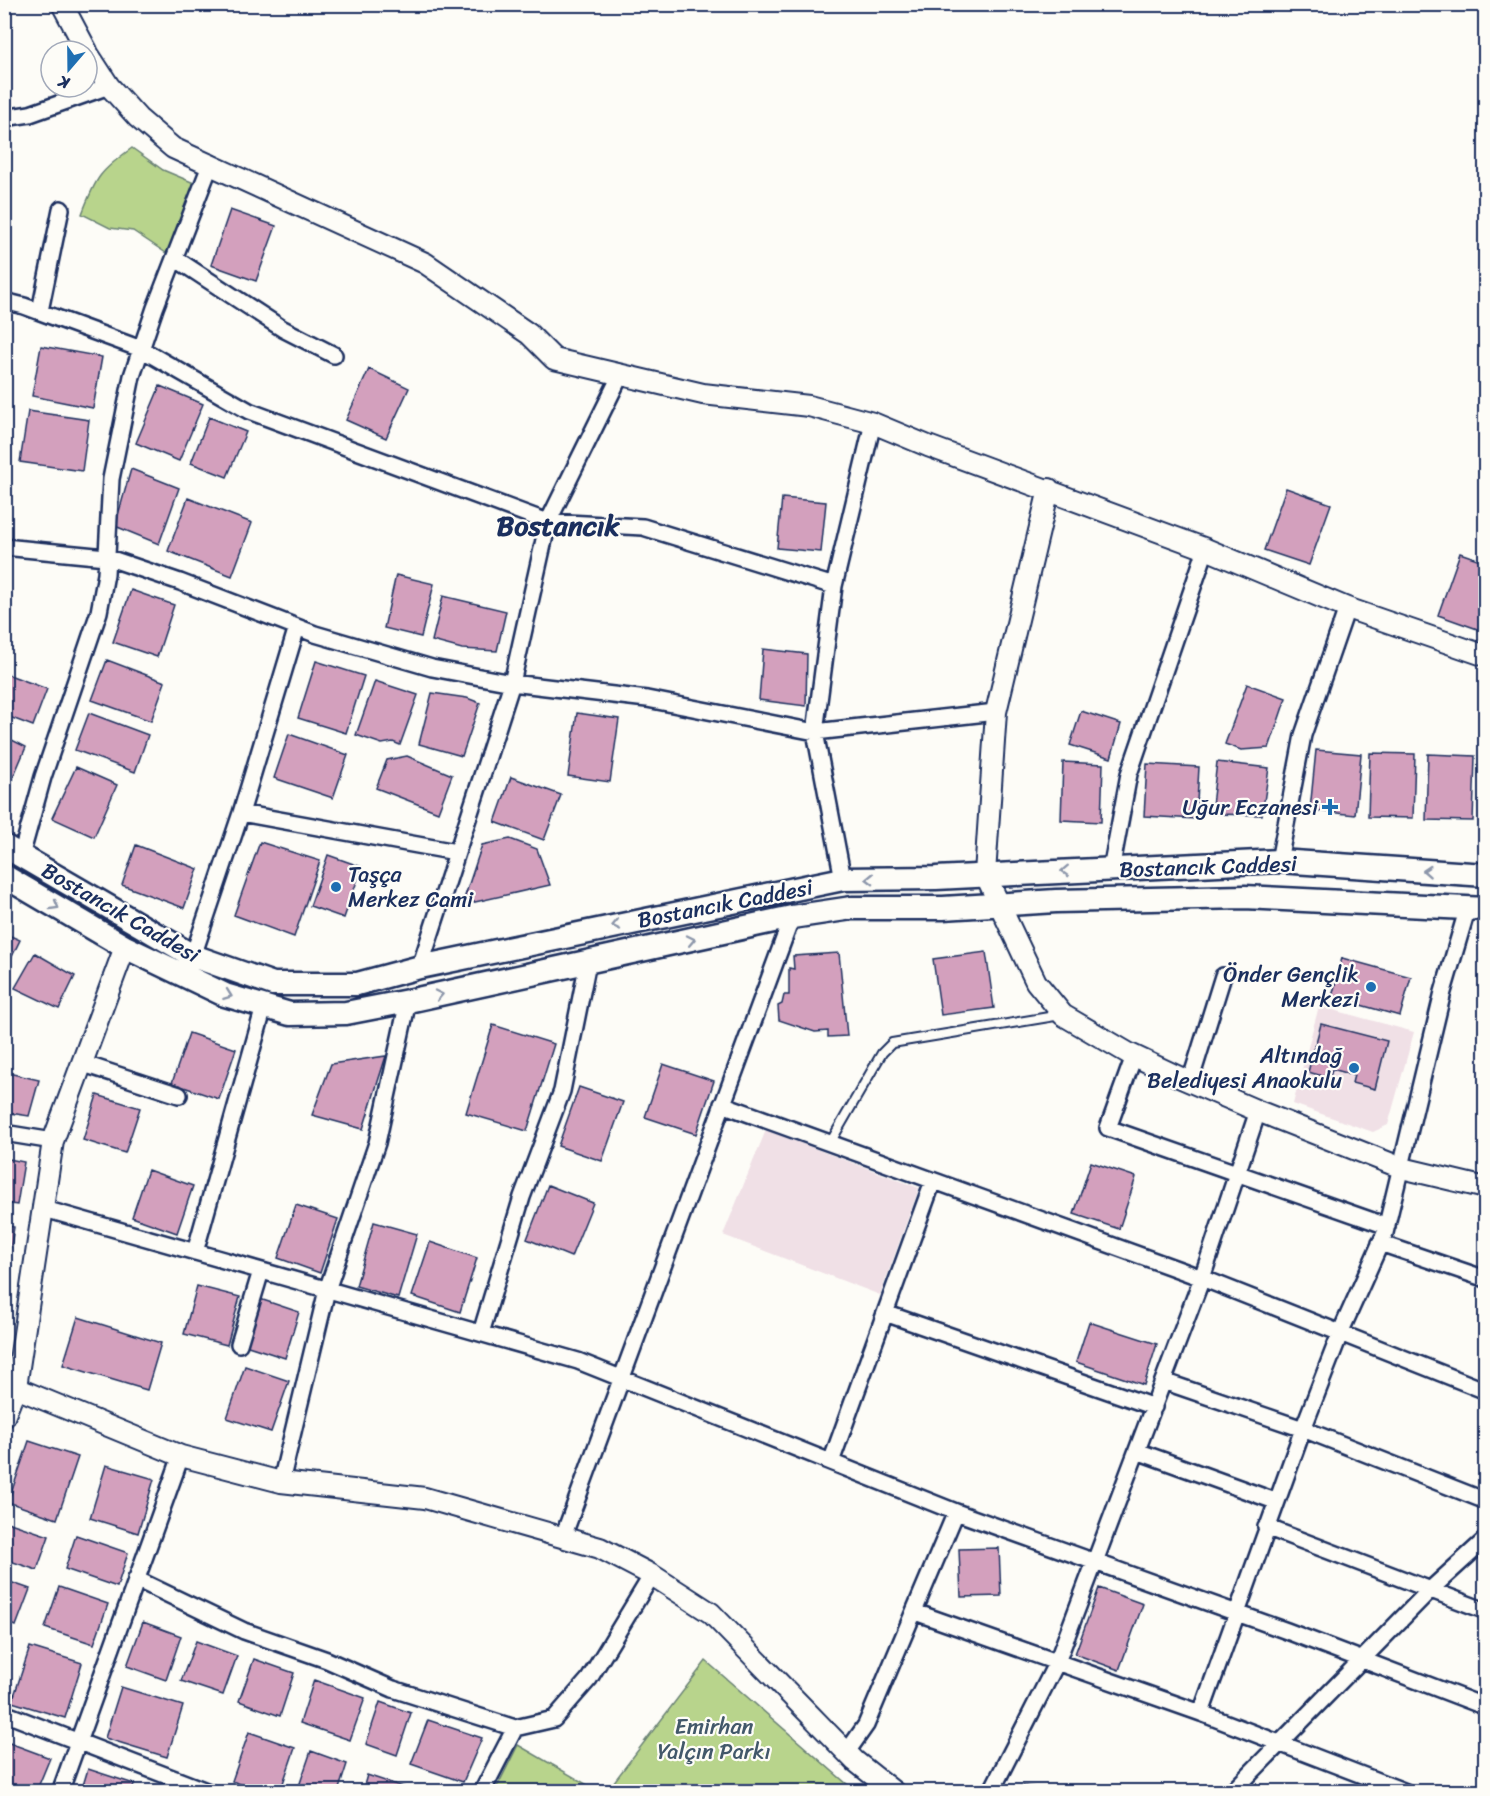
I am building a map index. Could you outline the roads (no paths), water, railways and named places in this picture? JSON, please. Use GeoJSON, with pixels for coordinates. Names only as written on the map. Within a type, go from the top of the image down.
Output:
{"type":"FeatureCollection","features":[{"type":"Feature","properties":{"kind":"main road","name":"Bostancık Caddesi"},"geometry":{"type":"LineString","coordinates":[[13,851],[193,956],[273,984],[357,984],[420,967],[843,879],[1111,870],[1278,861],[1485,875]]}},
{"type":"Feature","properties":{"kind":"main road","name":"Bostancık Caddesi"},"geometry":{"type":"LineString","coordinates":[[4,876],[125,947],[225,994],[290,1014],[346,1013],[588,963],[792,917],[852,908],[1245,897],[1477,908]]}},
{"type":"Feature","properties":{"kind":"street"},"geometry":{"type":"LineString","coordinates":[[62,4],[81,39]]}},
{"type":"Feature","properties":{"kind":"street"},"geometry":{"type":"LineString","coordinates":[[99,70],[109,86],[138,118],[173,148],[211,163],[425,263],[529,334],[554,359],[703,394],[809,406],[873,423],[928,446],[1206,549],[1347,608],[1485,656]]}},
{"type":"Feature","properties":{"kind":"street"},"geometry":{"type":"LineString","coordinates":[[4,118],[30,114],[109,86]]}},
{"type":"Feature","properties":{"kind":"street"},"geometry":{"type":"LineString","coordinates":[[13,851],[43,777],[92,638],[106,573],[111,479],[132,376],[211,163]]}},
{"type":"Feature","properties":{"kind":"street"},"geometry":{"type":"LineString","coordinates":[[40,311],[62,209]]}},
{"type":"Feature","properties":{"kind":"street"},"geometry":{"type":"LineString","coordinates":[[176,259],[283,329],[334,355]]}},
{"type":"Feature","properties":{"kind":"street"},"geometry":{"type":"LineString","coordinates":[[4,301],[40,311],[141,349],[249,411],[548,522],[643,527],[834,586]]}},
{"type":"Feature","properties":{"kind":"street"},"geometry":{"type":"LineString","coordinates":[[420,967],[512,683],[548,522],[621,374]]}},
{"type":"Feature","properties":{"kind":"street"},"geometry":{"type":"LineString","coordinates":[[843,879],[815,732],[834,586],[873,423]]}},
{"type":"Feature","properties":{"kind":"street"},"geometry":{"type":"LineString","coordinates":[[1048,489],[996,712],[985,874],[1036,982],[1063,1015],[1134,1056],[1190,1082],[1402,1168],[1485,1188]]}},
{"type":"Feature","properties":{"kind":"street"},"geometry":{"type":"LineString","coordinates":[[4,547],[106,557],[297,627],[432,668],[512,683],[647,699],[815,732],[996,712]]}},
{"type":"Feature","properties":{"kind":"street"},"geometry":{"type":"LineString","coordinates":[[1111,870],[1129,774],[1206,549]]}},
{"type":"Feature","properties":{"kind":"street"},"geometry":{"type":"LineString","coordinates":[[1278,861],[1303,735],[1347,608]]}},
{"type":"Feature","properties":{"kind":"street"},"geometry":{"type":"LineString","coordinates":[[193,956],[242,813],[297,627]]}},
{"type":"Feature","properties":{"kind":"street"},"geometry":{"type":"LineString","coordinates":[[242,813],[456,852]]}},
{"type":"Feature","properties":{"kind":"street"},"geometry":{"type":"LineString","coordinates":[[1201,1713],[1275,1501],[1341,1331],[1387,1226],[1443,992],[1477,908]]}},
{"type":"Feature","properties":{"kind":"street"},"geometry":{"type":"LineString","coordinates":[[563,1537],[620,1377],[792,917]]}},
{"type":"Feature","properties":{"kind":"street"},"geometry":{"type":"LineString","coordinates":[[4,1417],[53,1141],[125,947]]}},
{"type":"Feature","properties":{"kind":"street"},"geometry":{"type":"LineString","coordinates":[[480,1333],[522,1197],[562,1091],[588,963]]}},
{"type":"Feature","properties":{"kind":"street"},"geometry":{"type":"LineString","coordinates":[[1190,1082],[1223,976]]}},
{"type":"Feature","properties":{"kind":"street"},"geometry":{"type":"LineString","coordinates":[[281,1482],[327,1290],[377,1143],[408,1001]]}},
{"type":"Feature","properties":{"kind":"street"},"geometry":{"type":"LineString","coordinates":[[195,1252],[264,1007]]}},
{"type":"Feature","properties":{"kind":"street"},"geometry":{"type":"LineString","coordinates":[[1134,1056],[1108,1128],[1387,1226]]}},
{"type":"Feature","properties":{"kind":"street"},"geometry":{"type":"LineString","coordinates":[[81,1063],[179,1095]]}},
{"type":"Feature","properties":{"kind":"street"},"geometry":{"type":"LineString","coordinates":[[722,1104],[1202,1278],[1341,1331],[1485,1391]]}},
{"type":"Feature","properties":{"kind":"street"},"geometry":{"type":"LineString","coordinates":[[991,1791],[1057,1662],[1202,1278],[1258,1111]]}},
{"type":"Feature","properties":{"kind":"street"},"geometry":{"type":"LineString","coordinates":[[4,1133],[53,1141]]}},
{"type":"Feature","properties":{"kind":"street"},"geometry":{"type":"LineString","coordinates":[[831,1462],[933,1181]]}},
{"type":"Feature","properties":{"kind":"street"},"geometry":{"type":"LineString","coordinates":[[41,1208],[578,1361],[956,1512],[1362,1659],[1485,1707]]}},
{"type":"Feature","properties":{"kind":"street"},"geometry":{"type":"LineString","coordinates":[[1380,1243],[1485,1279]]}},
{"type":"Feature","properties":{"kind":"street"},"geometry":{"type":"LineString","coordinates":[[239,1344],[261,1271]]}},
{"type":"Feature","properties":{"kind":"street"},"geometry":{"type":"LineString","coordinates":[[885,1313],[1154,1407]]}},
{"type":"Feature","properties":{"kind":"street"},"geometry":{"type":"LineString","coordinates":[[1163,1381],[1303,1429],[1485,1502]]}},
{"type":"Feature","properties":{"kind":"street"},"geometry":{"type":"LineString","coordinates":[[10,1385],[181,1456],[281,1482],[425,1498],[600,1548],[652,1575],[711,1613],[847,1752],[894,1791]]}},
{"type":"Feature","properties":{"kind":"street"},"geometry":{"type":"LineString","coordinates":[[1137,1451],[1275,1501]]}},
{"type":"Feature","properties":{"kind":"street"},"geometry":{"type":"LineString","coordinates":[[60,1791],[181,1456]]}},
{"type":"Feature","properties":{"kind":"street"},"geometry":{"type":"LineString","coordinates":[[847,1752],[866,1725],[956,1512]]}},
{"type":"Feature","properties":{"kind":"street"},"geometry":{"type":"LineString","coordinates":[[1266,1527],[1485,1611]]}},
{"type":"Feature","properties":{"kind":"street"},"geometry":{"type":"LineString","coordinates":[[1232,1791],[1430,1590],[1485,1539]]}},
{"type":"Feature","properties":{"kind":"street"},"geometry":{"type":"LineString","coordinates":[[136,1579],[244,1630],[327,1660],[393,1689],[515,1728],[554,1719],[589,1679],[652,1575]]}},
{"type":"Feature","properties":{"kind":"street"},"geometry":{"type":"LineString","coordinates":[[915,1612],[1201,1713],[1406,1791]]}},
{"type":"Feature","properties":{"kind":"street"},"geometry":{"type":"LineString","coordinates":[[4,1713],[209,1791]]}},
{"type":"Feature","properties":{"kind":"street"},"geometry":{"type":"LineString","coordinates":[[482,1791],[515,1728]]}},
{"type":"Feature","properties":{"kind":"lane"},"geometry":{"type":"LineString","coordinates":[[830,1143],[882,1053],[892,1043],[1063,1015]]}},
{"type":"Feature","properties":{"kind":"place","name":"Uğur Eczanesi"},"geometry":{"type":"Point","coordinates":[1330,807]}},
{"type":"Feature","properties":{"kind":"place","name":"Taşça Merkez Cami"},"geometry":{"type":"Point","coordinates":[336,887]}},
{"type":"Feature","properties":{"kind":"place","name":"Önder Gençlik Merkezi"},"geometry":{"type":"Point","coordinates":[1371,987]}},
{"type":"Feature","properties":{"kind":"place","name":"Altındağ Belediyesi Anaokulu"},"geometry":{"type":"Point","coordinates":[1354,1068]}},
{"type":"Feature","properties":{"kind":"district","name":"Bostancık"},"geometry":{"type":"Point","coordinates":[558,525]}},
{"type":"Feature","properties":{"kind":"park label","name":"Emirhan Yalçın Parkı"},"geometry":{"type":"Point","coordinates":[714,1739]}}]}
